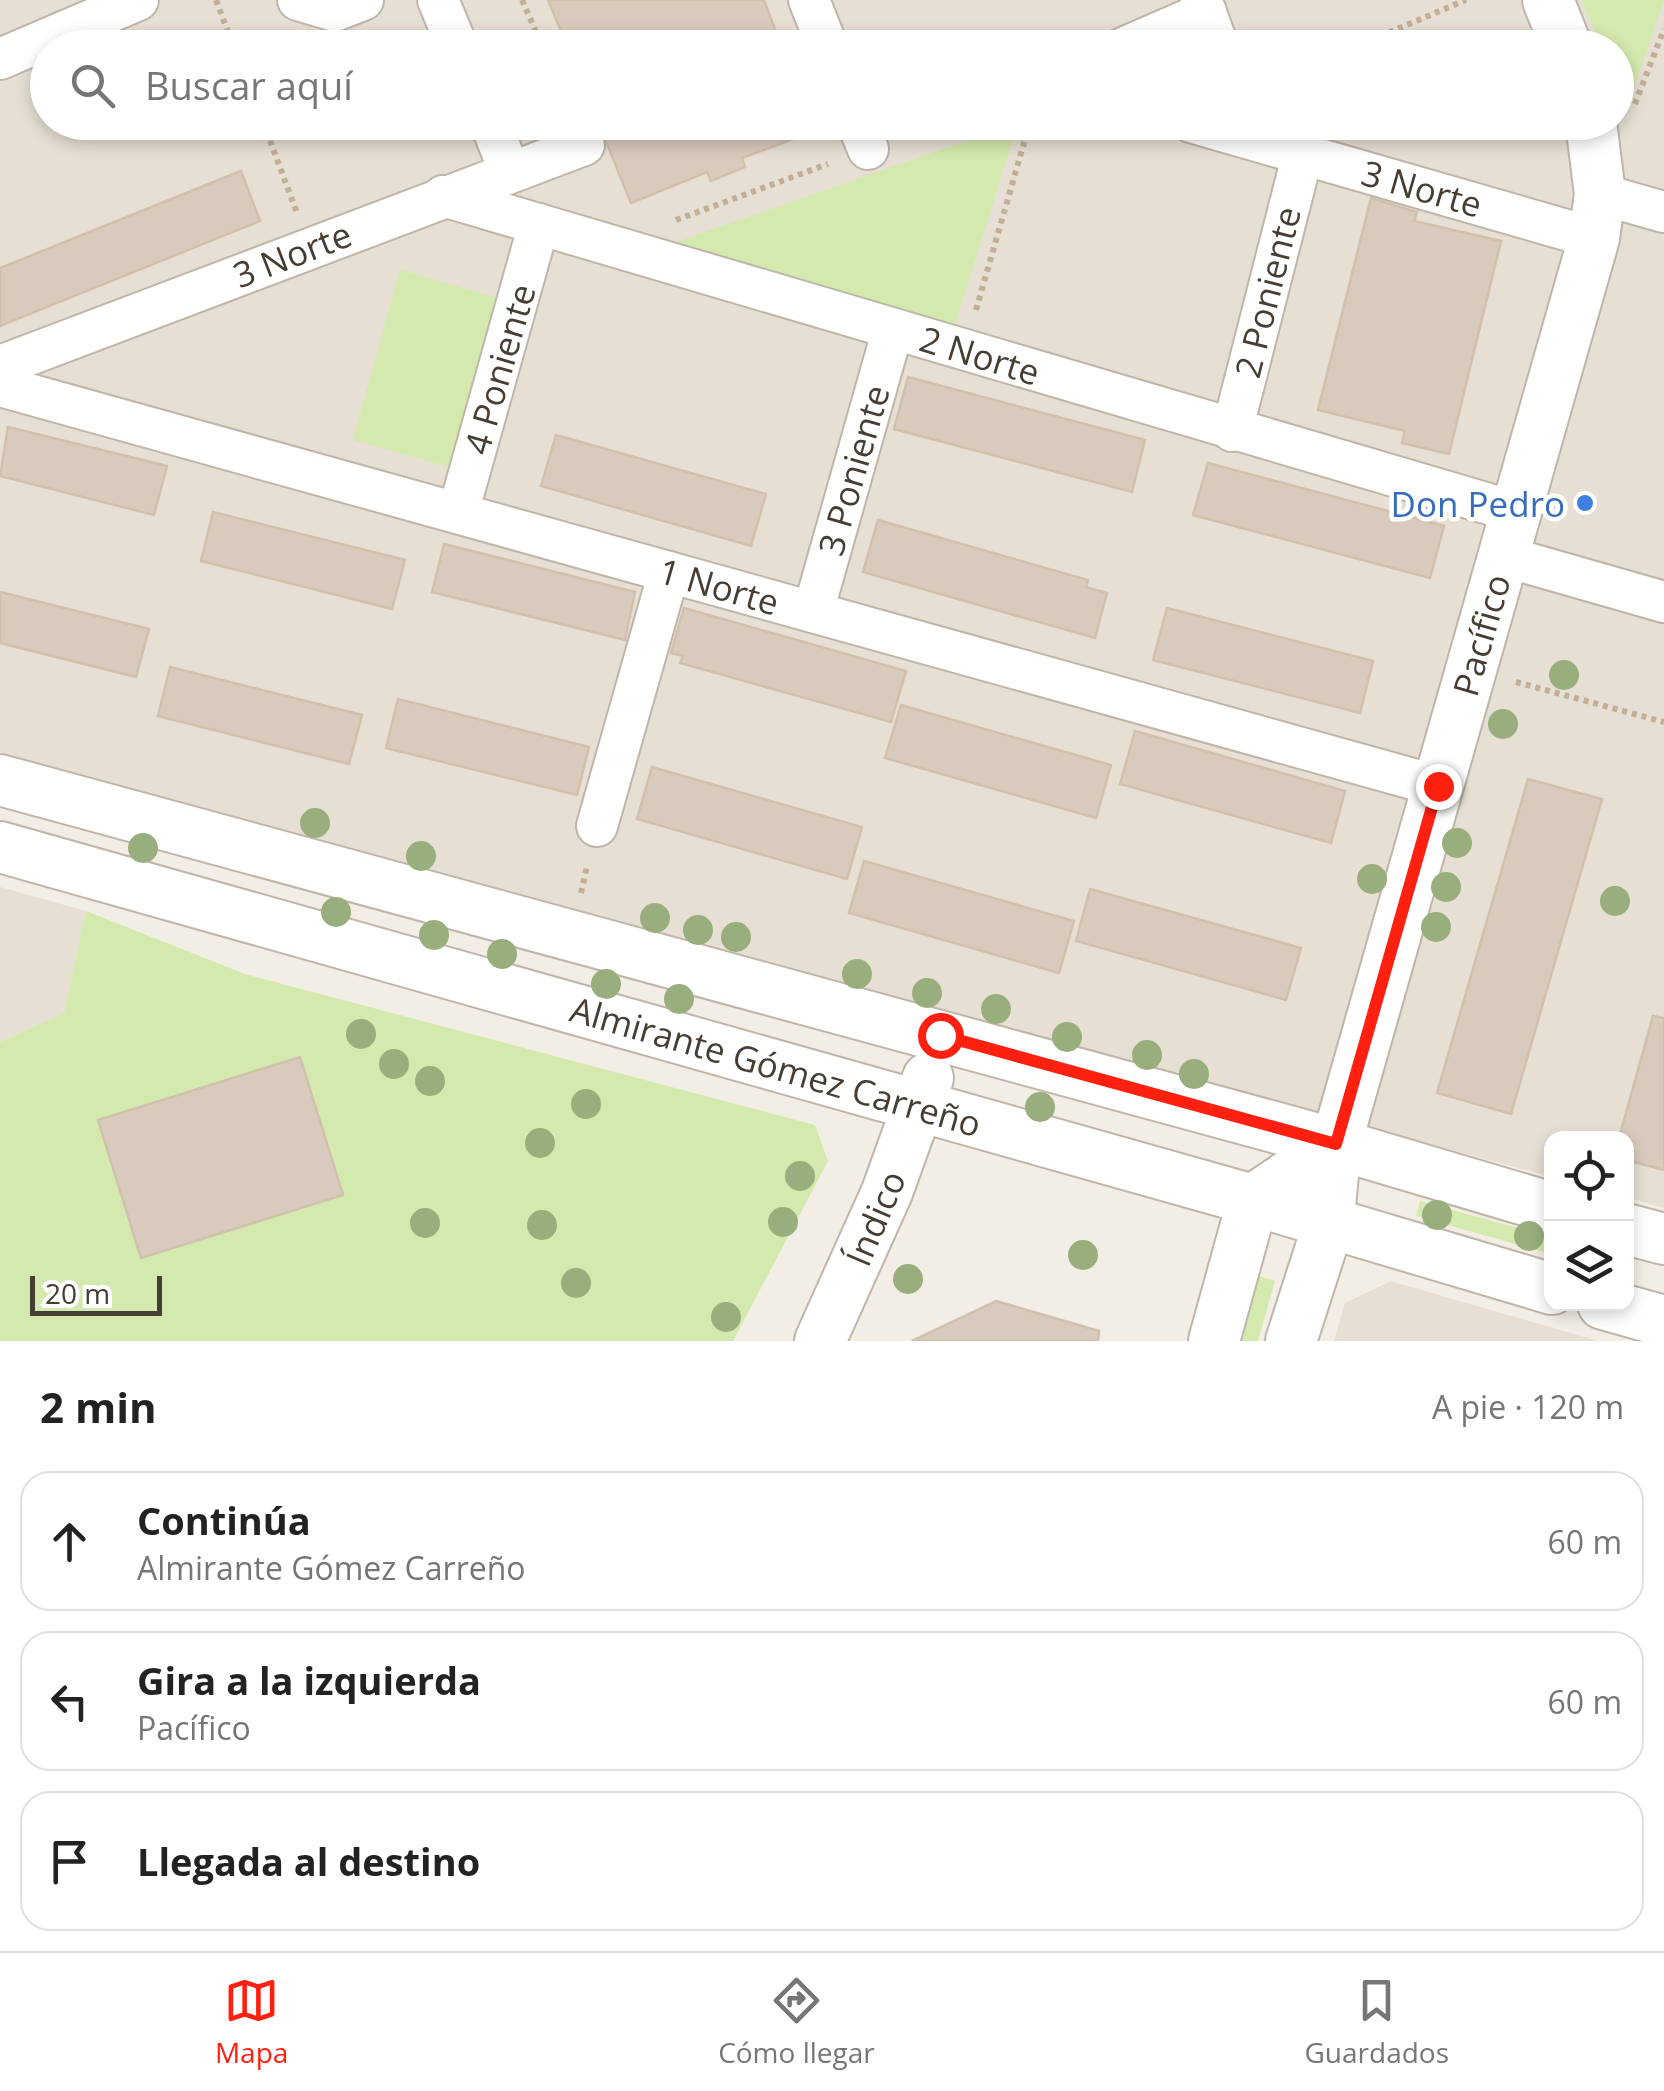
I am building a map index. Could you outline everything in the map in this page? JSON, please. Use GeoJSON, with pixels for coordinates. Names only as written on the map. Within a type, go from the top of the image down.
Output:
{"type":"FeatureCollection","features":[{"type":"Feature","properties":{"kind":"street"},"geometry":{"type":"LineString","coordinates":[[68,30],[138,0]]}},
{"type":"Feature","properties":{"kind":"street"},"geometry":{"type":"LineString","coordinates":[[298,0],[335,12],[363,0]]}},
{"type":"Feature","properties":{"kind":"street"},"geometry":{"type":"LineString","coordinates":[[438,0],[450,30]]}},
{"type":"Feature","properties":{"kind":"street"},"geometry":{"type":"LineString","coordinates":[[809,0],[821,30]]}},
{"type":"Feature","properties":{"kind":"street"},"geometry":{"type":"LineString","coordinates":[[1548,0],[1560,30]]}},
{"type":"Feature","properties":{"kind":"street"},"geometry":{"type":"LineString","coordinates":[[1178,30],[1208,20]]}},
{"type":"Feature","properties":{"kind":"street"},"geometry":{"type":"LineString","coordinates":[[0,59],[30,46]]}},
{"type":"Feature","properties":{"kind":"street"},"geometry":{"type":"LineString","coordinates":[[497,140],[509,170]]}},
{"type":"Feature","properties":{"kind":"street","name":"3 Norte"},"geometry":{"type":"LineString","coordinates":[[1273,140],[1303,153],[1597,216],[1664,212]]}},
{"type":"Feature","properties":{"kind":"street","name":"Pacífico"},"geometry":{"type":"LineString","coordinates":[[1291,1341],[1328,1226],[1336,1144],[1597,216],[1591,140]]}},
{"type":"Feature","properties":{"kind":"street","name":"3 Norte"},"geometry":{"type":"LineString","coordinates":[[0,366],[584,144]]}},
{"type":"Feature","properties":{"kind":"street","name":"2 Poniente"},"geometry":{"type":"LineString","coordinates":[[1232,431],[1303,153]]}},
{"type":"Feature","properties":{"kind":"street","name":"2 Norte"},"geometry":{"type":"LineString","coordinates":[[443,196],[1232,431],[1510,534],[1664,602]]}},
{"type":"Feature","properties":{"kind":"street","name":"4 Poniente"},"geometry":{"type":"LineString","coordinates":[[458,513],[539,224]]}},
{"type":"Feature","properties":{"kind":"street","name":"3 Poniente"},"geometry":{"type":"LineString","coordinates":[[813,612],[893,329]]}},
{"type":"Feature","properties":{"kind":"street","name":"1 Norte"},"geometry":{"type":"LineString","coordinates":[[0,386],[1438,786]]}},
{"type":"Feature","properties":{"kind":"street"},"geometry":{"type":"LineString","coordinates":[[597,826],[669,572]]}},
{"type":"Feature","properties":{"kind":"street","name":"Almirante Gómez Carreño"},"geometry":{"type":"LineString","coordinates":[[0,780],[571,933],[1336,1144],[1544,1206]]}},
{"type":"Feature","properties":{"kind":"street","name":"Almirante Gómez Carreño"},"geometry":{"type":"LineString","coordinates":[[0,847],[1253,1200],[1328,1226],[1544,1287]]}},
{"type":"Feature","properties":{"kind":"street","name":"Índico"},"geometry":{"type":"LineString","coordinates":[[820,1341],[887,1192],[920,1107],[940,1035]]}},
{"type":"Feature","properties":{"kind":"street"},"geometry":{"type":"LineString","coordinates":[[1214,1341],[1253,1200],[1336,1144]]}},
{"type":"Feature","properties":{"kind":"street"},"geometry":{"type":"LineString","coordinates":[[1634,1231],[1664,1239]]}},
{"type":"Feature","properties":{"kind":"street"},"geometry":{"type":"LineString","coordinates":[[1628,1311],[1664,1321]]}},
{"type":"Feature","properties":{"kind":"path"},"geometry":{"type":"LineString","coordinates":[[216,0],[227,30]]}},
{"type":"Feature","properties":{"kind":"path"},"geometry":{"type":"LineString","coordinates":[[522,0],[535,30]]}},
{"type":"Feature","properties":{"kind":"path"},"geometry":{"type":"LineString","coordinates":[[1395,30],[1466,0]]}},
{"type":"Feature","properties":{"kind":"path"},"geometry":{"type":"LineString","coordinates":[[269,140],[310,246]]}},
{"type":"Feature","properties":{"kind":"path"},"geometry":{"type":"LineString","coordinates":[[609,245],[854,140]]}},
{"type":"Feature","properties":{"kind":"path"},"geometry":{"type":"LineString","coordinates":[[965,350],[1025,140]]}},
{"type":"Feature","properties":{"kind":"path"},"geometry":{"type":"LineString","coordinates":[[1471,670],[1664,722]]}},
{"type":"Feature","properties":{"kind":"path"},"geometry":{"type":"LineString","coordinates":[[571,933],[597,826]]}},
{"type":"Feature","properties":{"kind":"shaded area"},"geometry":{"type":"Polygon","coordinates":[[[0,0],[1664,0],[1664,1208],[1634,1199],[1634,1131],[1544,1131],[1544,1175],[0,752],[0,0]]]}},
{"type":"Feature","properties":{"kind":"shaded area"},"geometry":{"type":"Polygon","coordinates":[[[0,887],[86,911],[64,1013],[0,1042],[0,887]]]}},
{"type":"Feature","properties":{"kind":"shaded area"},"geometry":{"type":"Polygon","coordinates":[[[1391,1281],[1598,1341],[1334,1341],[1345,1303],[1391,1281]]]}},
{"type":"Feature","properties":{"kind":"green space"},"geometry":{"type":"Polygon","coordinates":[[[1581,0],[1664,0],[1634,88],[1634,30],[1594,30],[1581,0]]]}},
{"type":"Feature","properties":{"kind":"green space"},"geometry":{"type":"Polygon","coordinates":[[[969,140],[1013,140],[953,331],[654,250],[969,140]]]}},
{"type":"Feature","properties":{"kind":"green space"},"geometry":{"type":"Polygon","coordinates":[[[400,270],[501,299],[454,468],[353,440],[400,270]]]}},
{"type":"Feature","properties":{"kind":"green space"},"geometry":{"type":"Polygon","coordinates":[[[86,911],[245,974],[815,1125],[828,1161],[733,1341],[0,1341],[0,1042],[64,1013],[86,911]]]}},
{"type":"Feature","properties":{"kind":"green space"},"geometry":{"type":"Polygon","coordinates":[[[1420,1201],[1544,1235],[1544,1252],[1416,1216],[1420,1201]]]}},
{"type":"Feature","properties":{"kind":"green space"},"geometry":{"type":"Polygon","coordinates":[[[1256,1275],[1275,1281],[1258,1341],[1238,1341],[1256,1275]]]}},
{"type":"Feature","properties":{"kind":"building"},"geometry":{"type":"Polygon","coordinates":[[[548,0],[764,0],[775,30],[560,30],[548,0]]]}},
{"type":"Feature","properties":{"kind":"building"},"geometry":{"type":"Polygon","coordinates":[[[605,140],[790,140],[742,158],[745,167],[711,181],[707,172],[631,203],[605,140]]]}},
{"type":"Feature","properties":{"kind":"building"},"geometry":{"type":"Polygon","coordinates":[[[241,171],[260,221],[0,326],[0,268],[241,171]]]}},
{"type":"Feature","properties":{"kind":"building"},"geometry":{"type":"Polygon","coordinates":[[[1371,198],[1417,212],[1414,221],[1501,241],[1449,454],[1402,443],[1405,431],[1318,410],[1371,198]]]}},
{"type":"Feature","properties":{"kind":"building"},"geometry":{"type":"Polygon","coordinates":[[[908,377],[1145,440],[1132,492],[894,429],[908,377]]]}},
{"type":"Feature","properties":{"kind":"building"},"geometry":{"type":"Polygon","coordinates":[[[8,427],[167,466],[154,515],[0,476],[8,427]]]}},
{"type":"Feature","properties":{"kind":"building"},"geometry":{"type":"Polygon","coordinates":[[[556,435],[766,494],[751,546],[541,486],[556,435]]]}},
{"type":"Feature","properties":{"kind":"building"},"geometry":{"type":"Polygon","coordinates":[[[1208,463],[1444,526],[1430,578],[1193,515],[1208,463]]]}},
{"type":"Feature","properties":{"kind":"building"},"geometry":{"type":"Polygon","coordinates":[[[213,512],[405,560],[392,609],[201,561],[213,512]]]}},
{"type":"Feature","properties":{"kind":"building"},"geometry":{"type":"Polygon","coordinates":[[[878,520],[1088,580],[1086,587],[1107,593],[1095,638],[863,572],[878,520]]]}},
{"type":"Feature","properties":{"kind":"building"},"geometry":{"type":"Polygon","coordinates":[[[444,544],[635,592],[625,640],[432,592],[444,544]]]}},
{"type":"Feature","properties":{"kind":"building"},"geometry":{"type":"Polygon","coordinates":[[[0,592],[149,629],[136,677],[0,643],[0,592]]]}},
{"type":"Feature","properties":{"kind":"building"},"geometry":{"type":"Polygon","coordinates":[[[684,608],[906,671],[891,722],[680,663],[683,656],[671,653],[684,608]]]}},
{"type":"Feature","properties":{"kind":"building"},"geometry":{"type":"Polygon","coordinates":[[[1167,608],[1373,661],[1360,713],[1153,660],[1167,608]]]}},
{"type":"Feature","properties":{"kind":"building"},"geometry":{"type":"Polygon","coordinates":[[[170,667],[362,715],[349,764],[158,716],[170,667]]]}},
{"type":"Feature","properties":{"kind":"building"},"geometry":{"type":"Polygon","coordinates":[[[398,699],[589,747],[577,795],[386,748],[398,699]]]}},
{"type":"Feature","properties":{"kind":"building"},"geometry":{"type":"Polygon","coordinates":[[[901,705],[1111,765],[1096,818],[885,758],[901,705]]]}},
{"type":"Feature","properties":{"kind":"building"},"geometry":{"type":"Polygon","coordinates":[[[1135,731],[1345,791],[1331,843],[1120,784],[1135,731]]]}},
{"type":"Feature","properties":{"kind":"building"},"geometry":{"type":"Polygon","coordinates":[[[652,767],[862,827],[847,879],[637,819],[652,767]]]}},
{"type":"Feature","properties":{"kind":"building"},"geometry":{"type":"Polygon","coordinates":[[[1528,779],[1602,799],[1511,1114],[1437,1093],[1528,779]]]}},
{"type":"Feature","properties":{"kind":"building"},"geometry":{"type":"Polygon","coordinates":[[[864,861],[1074,921],[1059,973],[849,913],[864,861]]]}},
{"type":"Feature","properties":{"kind":"building"},"geometry":{"type":"Polygon","coordinates":[[[1090,889],[1301,948],[1286,1000],[1076,941],[1090,889]]]}},
{"type":"Feature","properties":{"kind":"building"},"geometry":{"type":"Polygon","coordinates":[[[1653,1016],[1664,1018],[1664,1170],[1634,1162],[1634,1131],[1621,1131],[1653,1016]]]}},
{"type":"Feature","properties":{"kind":"building"},"geometry":{"type":"Polygon","coordinates":[[[300,1057],[343,1195],[141,1258],[98,1120],[300,1057]]]}},
{"type":"Feature","properties":{"kind":"building"},"geometry":{"type":"Polygon","coordinates":[[[996,1301],[1099,1331],[1098,1341],[912,1341],[996,1301]]]}},
{"type":"Feature","properties":{"kind":"place","name":"Don Pedro"},"geometry":{"type":"Point","coordinates":[1585,503]}},
{"type":"Feature","properties":{"kind":"route"},"geometry":{"type":"LineString","coordinates":[[940,1035],[1336,1144],[1438,786]]}}]}
